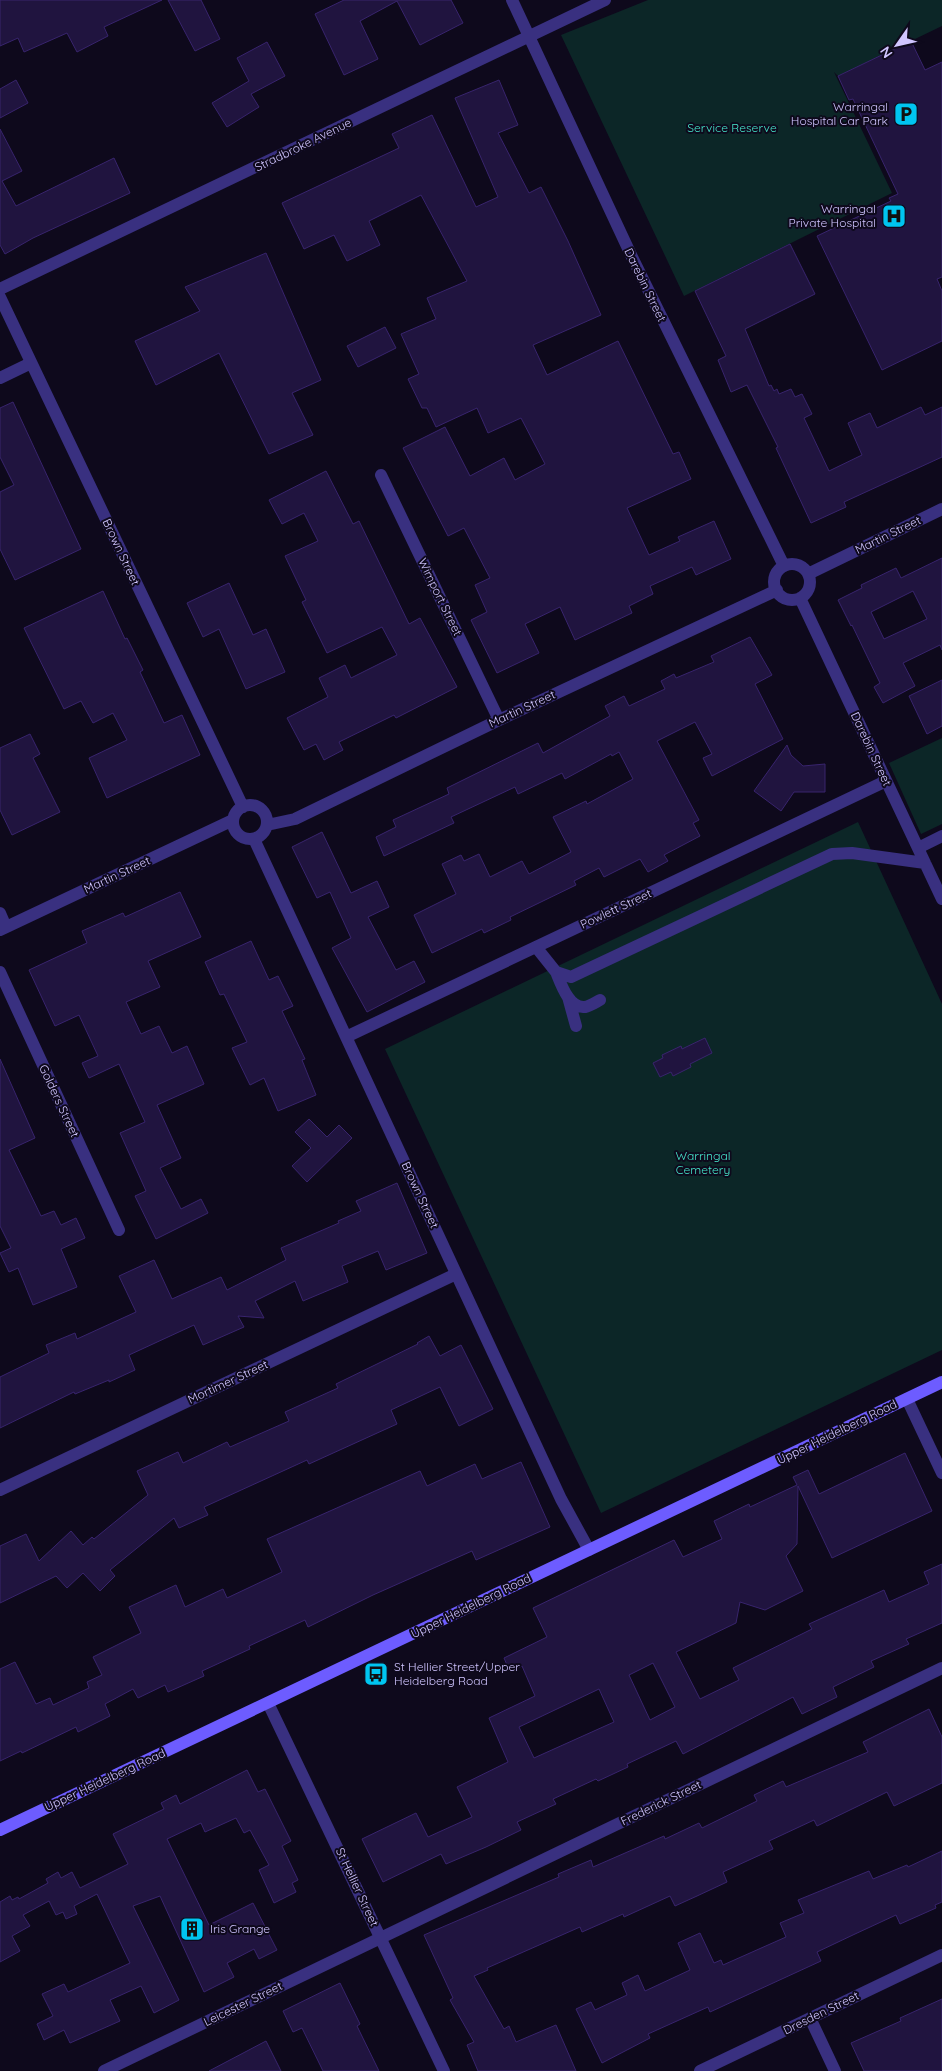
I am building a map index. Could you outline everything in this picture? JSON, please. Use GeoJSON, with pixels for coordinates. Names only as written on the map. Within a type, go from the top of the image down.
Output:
{"type":"FeatureCollection","features":[{"type":"Feature","properties":{"kind":"main road","name":"Upper Heidelberg Road"},"geometry":{"type":"LineString","coordinates":[[0,1830],[942,1382]]}},
{"type":"Feature","properties":{"kind":"street","name":"Darebin Street"},"geometry":{"type":"LineString","coordinates":[[512,0],[636,265],[784,566]]}},
{"type":"Feature","properties":{"kind":"street","name":"Stradbroke Avenue"},"geometry":{"type":"LineString","coordinates":[[0,289],[605,0]]}},
{"type":"Feature","properties":{"kind":"street","name":"Brown Street"},"geometry":{"type":"LineString","coordinates":[[0,297],[243,807]]}},
{"type":"Feature","properties":{"kind":"street"},"geometry":{"type":"LineString","coordinates":[[0,378],[31,363]]}},
{"type":"Feature","properties":{"kind":"street","name":"Wimport Street"},"geometry":{"type":"LineString","coordinates":[[381,475],[499,720]]}},
{"type":"Feature","properties":{"kind":"street","name":"Martin Street"},"geometry":{"type":"LineString","coordinates":[[808,574],[942,509]]}},
{"type":"Feature","properties":{"kind":"street"},"geometry":{"type":"LineString","coordinates":[[789,564],[800,565],[805,569],[810,579],[810,585],[805,596],[795,600],[784,599],[777,590],[774,585],[776,574],[784,566],[789,564]]}},
{"type":"Feature","properties":{"kind":"street","name":"Martin Street"},"geometry":{"type":"LineString","coordinates":[[267,825],[295,819],[499,720],[777,590]]}},
{"type":"Feature","properties":{"kind":"street","name":"Darebin Street"},"geometry":{"type":"LineString","coordinates":[[800,598],[942,899]]}},
{"type":"Feature","properties":{"kind":"street","name":"Powlett Street"},"geometry":{"type":"LineString","coordinates":[[346,1037],[886,781]]}},
{"type":"Feature","properties":{"kind":"street"},"geometry":{"type":"LineString","coordinates":[[253,805],[266,814],[267,825],[263,834],[254,839],[244,838],[234,826],[233,820],[243,807],[253,805]]}},
{"type":"Feature","properties":{"kind":"street","name":"Martin Street"},"geometry":{"type":"LineString","coordinates":[[3,928],[233,820]]}},
{"type":"Feature","properties":{"kind":"street"},"geometry":{"type":"LineString","coordinates":[[918,848],[942,836]]}},
{"type":"Feature","properties":{"kind":"street","name":"Brown Street"},"geometry":{"type":"LineString","coordinates":[[254,839],[561,1499],[589,1550]]}},
{"type":"Feature","properties":{"kind":"street"},"geometry":{"type":"LineString","coordinates":[[556,972],[571,977],[832,854],[852,853],[925,863]]}},
{"type":"Feature","properties":{"kind":"street"},"geometry":{"type":"LineString","coordinates":[[0,913],[3,928]]}},
{"type":"Feature","properties":{"kind":"street"},"geometry":{"type":"LineString","coordinates":[[536,947],[556,972],[568,998],[576,1026]]}},
{"type":"Feature","properties":{"kind":"street","name":"Golders Street"},"geometry":{"type":"LineString","coordinates":[[0,972],[119,1230]]}},
{"type":"Feature","properties":{"kind":"street"},"geometry":{"type":"LineString","coordinates":[[568,998],[576,1004],[585,1007],[600,1000]]}},
{"type":"Feature","properties":{"kind":"street","name":"Mortimer Street"},"geometry":{"type":"LineString","coordinates":[[0,1490],[456,1274]]}},
{"type":"Feature","properties":{"kind":"street"},"geometry":{"type":"LineString","coordinates":[[906,1399],[942,1473]]}},
{"type":"Feature","properties":{"kind":"street","name":"Frederick Street"},"geometry":{"type":"LineString","coordinates":[[381,1938],[942,1668]]}},
{"type":"Feature","properties":{"kind":"street","name":"St Hellier Street"},"geometry":{"type":"LineString","coordinates":[[268,1703],[444,2071]]}},
{"type":"Feature","properties":{"kind":"street","name":"Leicester Street"},"geometry":{"type":"LineString","coordinates":[[104,2071],[381,1938]]}},
{"type":"Feature","properties":{"kind":"street","name":"Dresden Street"},"geometry":{"type":"LineString","coordinates":[[700,2071],[942,1955]]}},
{"type":"Feature","properties":{"kind":"street"},"geometry":{"type":"LineString","coordinates":[[810,2018],[835,2071]]}},
{"type":"Feature","properties":{"kind":"green space","name":"Service Reserve"},"geometry":{"type":"Polygon","coordinates":[[[648,0],[942,0],[942,26],[838,76],[834,72],[892,193],[684,296],[561,35],[648,0]]]}},
{"type":"Feature","properties":{"kind":"green space"},"geometry":{"type":"Polygon","coordinates":[[[942,738],[942,824],[921,834],[889,763],[942,738]]]}},
{"type":"Feature","properties":{"kind":"green space","name":"Warringal Cemetery"},"geometry":{"type":"Polygon","coordinates":[[[858,822],[942,1004],[942,1350],[601,1513],[385,1049],[858,822]]]}},
{"type":"Feature","properties":{"kind":"building"},"geometry":{"type":"Polygon","coordinates":[[[0,0],[162,0],[104,27],[108,36],[77,52],[67,33],[24,52],[18,38],[0,46],[0,0]]]}},
{"type":"Feature","properties":{"kind":"building"},"geometry":{"type":"Polygon","coordinates":[[[168,0],[201,0],[220,39],[195,51],[168,0]]]}},
{"type":"Feature","properties":{"kind":"building"},"geometry":{"type":"Polygon","coordinates":[[[344,0],[451,0],[463,23],[420,45],[397,1],[360,21],[378,59],[344,75],[315,14],[344,0]]]}},
{"type":"Feature","properties":{"kind":"building","name":"Warringal Private Hospital"},"geometry":{"type":"Polygon","coordinates":[[[911,41],[925,70],[942,62],[942,277],[937,279],[942,291],[942,341],[882,370],[817,236],[891,201],[889,198],[898,194],[853,99],[849,100],[838,76],[911,41]]]}},
{"type":"Feature","properties":{"kind":"building"},"geometry":{"type":"Polygon","coordinates":[[[267,42],[285,76],[251,94],[259,107],[227,127],[212,103],[249,81],[237,58],[267,42]]]}},
{"type":"Feature","properties":{"kind":"building"},"geometry":{"type":"Polygon","coordinates":[[[16,80],[28,103],[0,118],[0,89],[16,80]]]}},
{"type":"Feature","properties":{"kind":"building"},"geometry":{"type":"Polygon","coordinates":[[[499,80],[518,125],[498,133],[529,193],[541,187],[568,241],[601,315],[533,345],[547,375],[618,341],[673,454],[679,452],[691,479],[627,508],[649,555],[680,541],[678,537],[714,521],[731,559],[696,575],[692,567],[650,586],[653,594],[629,606],[632,613],[575,640],[560,607],[525,624],[539,653],[497,673],[471,620],[487,612],[475,585],[490,578],[464,528],[448,536],[403,448],[445,427],[470,476],[504,458],[515,480],[545,464],[521,418],[488,433],[477,408],[436,427],[427,408],[422,408],[408,379],[419,374],[401,334],[436,319],[427,298],[467,281],[421,195],[369,221],[380,245],[347,261],[334,235],[304,249],[282,203],[399,148],[392,134],[432,115],[476,207],[498,197],[455,98],[499,80]]]}},
{"type":"Feature","properties":{"kind":"building"},"geometry":{"type":"Polygon","coordinates":[[[0,129],[22,171],[2,181],[16,206],[114,158],[130,193],[33,238],[5,254],[0,245],[0,129]]]}},
{"type":"Feature","properties":{"kind":"building"},"geometry":{"type":"Polygon","coordinates":[[[790,244],[815,294],[745,329],[769,386],[771,385],[774,391],[777,389],[779,394],[791,389],[795,397],[802,394],[812,414],[804,418],[829,471],[862,455],[848,423],[870,413],[877,428],[921,407],[925,415],[942,407],[942,457],[844,502],[846,507],[811,523],[776,448],[778,447],[747,385],[731,392],[718,360],[726,356],[695,291],[790,244]]]}},
{"type":"Feature","properties":{"kind":"building"},"geometry":{"type":"Polygon","coordinates":[[[266,253],[321,380],[292,393],[313,435],[269,454],[219,353],[156,385],[135,341],[200,311],[185,287],[266,253]]]}},
{"type":"Feature","properties":{"kind":"building"},"geometry":{"type":"Polygon","coordinates":[[[385,327],[396,348],[358,367],[347,346],[385,327]]]}},
{"type":"Feature","properties":{"kind":"building"},"geometry":{"type":"Polygon","coordinates":[[[13,402],[81,549],[15,580],[0,549],[0,492],[14,485],[0,457],[0,408],[13,402]]]}},
{"type":"Feature","properties":{"kind":"building"},"geometry":{"type":"Polygon","coordinates":[[[326,471],[353,524],[359,521],[409,624],[420,618],[457,687],[396,718],[394,715],[339,742],[343,750],[324,760],[316,744],[304,750],[287,718],[328,697],[319,678],[345,665],[351,678],[397,655],[382,627],[327,653],[302,602],[306,600],[285,556],[318,541],[304,513],[282,524],[269,500],[326,471]]]}},
{"type":"Feature","properties":{"kind":"building"},"geometry":{"type":"Polygon","coordinates":[[[942,558],[942,650],[940,645],[903,663],[915,686],[883,703],[874,687],[880,683],[838,600],[862,588],[861,585],[896,568],[901,578],[942,558]],[[913,591],[871,612],[884,639],[927,619],[913,591]]]}},
{"type":"Feature","properties":{"kind":"building"},"geometry":{"type":"Polygon","coordinates":[[[229,583],[253,635],[266,629],[285,672],[246,689],[219,629],[203,637],[187,603],[229,583]]]}},
{"type":"Feature","properties":{"kind":"building"},"geometry":{"type":"Polygon","coordinates":[[[103,591],[125,639],[127,638],[143,670],[140,672],[164,723],[182,715],[200,755],[107,798],[89,758],[127,740],[113,713],[93,723],[81,701],[64,709],[24,628],[103,591]]]}},
{"type":"Feature","properties":{"kind":"building"},"geometry":{"type":"Polygon","coordinates":[[[750,637],[772,675],[755,684],[783,739],[712,776],[703,758],[712,754],[695,722],[657,741],[699,820],[693,823],[700,836],[664,855],[668,861],[648,872],[640,859],[604,877],[599,868],[574,881],[576,885],[510,917],[511,920],[484,933],[482,929],[432,953],[414,915],[456,894],[442,864],[461,855],[464,861],[479,854],[490,877],[522,861],[529,874],[571,852],[553,817],[586,801],[587,804],[633,779],[619,752],[612,756],[611,754],[565,779],[562,773],[518,794],[515,787],[451,817],[454,823],[384,856],[376,837],[396,827],[393,820],[449,794],[447,788],[538,743],[543,753],[610,716],[605,706],[624,696],[629,706],[665,689],[661,681],[674,674],[676,678],[714,662],[711,656],[750,637]]]}},
{"type":"Feature","properties":{"kind":"building"},"geometry":{"type":"Polygon","coordinates":[[[942,680],[942,726],[927,734],[909,696],[942,680]]]}},
{"type":"Feature","properties":{"kind":"building"},"geometry":{"type":"Polygon","coordinates":[[[30,734],[40,754],[33,758],[60,812],[12,835],[0,810],[0,748],[30,734]]]}},
{"type":"Feature","properties":{"kind":"building"},"geometry":{"type":"Polygon","coordinates":[[[787,745],[791,755],[803,766],[825,764],[825,792],[794,792],[781,811],[754,791],[787,745]]]}},
{"type":"Feature","properties":{"kind":"building"},"geometry":{"type":"Polygon","coordinates":[[[322,832],[351,893],[377,881],[389,907],[368,917],[396,970],[414,961],[425,982],[367,1012],[332,948],[351,938],[330,892],[317,898],[292,847],[322,832]]]}},
{"type":"Feature","properties":{"kind":"building"},"geometry":{"type":"Polygon","coordinates":[[[180,892],[201,937],[148,961],[160,987],[126,1002],[141,1034],[159,1026],[172,1053],[187,1046],[204,1084],[157,1105],[181,1158],[160,1168],[181,1209],[201,1199],[208,1213],[156,1239],[135,1196],[146,1191],[120,1133],[145,1122],[119,1064],[89,1078],[82,1063],[98,1056],[79,1015],[55,1026],[29,970],[87,943],[82,931],[123,913],[125,917],[180,892]]]}},
{"type":"Feature","properties":{"kind":"building"},"geometry":{"type":"Polygon","coordinates":[[[251,941],[269,980],[278,976],[293,1006],[282,1011],[305,1059],[302,1060],[316,1095],[278,1111],[264,1078],[250,1085],[232,1048],[247,1042],[224,994],[220,995],[205,962],[251,941]]]}},
{"type":"Feature","properties":{"kind":"building"},"geometry":{"type":"Polygon","coordinates":[[[705,1038],[712,1053],[690,1064],[691,1067],[673,1076],[671,1072],[660,1077],[653,1063],[663,1058],[662,1055],[681,1046],[682,1049],[705,1038]]]}},
{"type":"Feature","properties":{"kind":"building"},"geometry":{"type":"Polygon","coordinates":[[[0,1059],[35,1138],[9,1150],[41,1216],[54,1211],[61,1225],[76,1218],[85,1238],[61,1249],[77,1287],[33,1305],[18,1268],[9,1272],[0,1253],[11,1248],[0,1226],[0,1059]]]}},
{"type":"Feature","properties":{"kind":"building"},"geometry":{"type":"Polygon","coordinates":[[[309,1119],[327,1137],[339,1125],[352,1138],[307,1182],[292,1166],[311,1148],[295,1132],[309,1119]]]}},
{"type":"Feature","properties":{"kind":"building"},"geometry":{"type":"Polygon","coordinates":[[[397,1183],[427,1253],[386,1270],[378,1251],[342,1266],[348,1282],[303,1301],[295,1281],[255,1301],[264,1318],[238,1316],[244,1327],[203,1345],[194,1325],[129,1355],[135,1370],[109,1382],[109,1380],[75,1394],[74,1392],[0,1428],[0,1377],[49,1353],[46,1345],[75,1333],[77,1339],[136,1312],[119,1276],[154,1260],[172,1299],[221,1277],[227,1290],[286,1260],[281,1248],[339,1223],[338,1221],[361,1211],[356,1201],[397,1183]]]}},
{"type":"Feature","properties":{"kind":"building"},"geometry":{"type":"Polygon","coordinates":[[[429,1336],[440,1356],[461,1345],[493,1409],[459,1426],[440,1387],[391,1410],[397,1424],[309,1464],[307,1460],[204,1507],[208,1515],[179,1528],[174,1518],[110,1570],[115,1576],[100,1591],[83,1573],[67,1588],[56,1576],[0,1603],[0,1546],[26,1534],[39,1561],[71,1531],[83,1545],[92,1537],[94,1539],[148,1495],[137,1471],[178,1452],[183,1463],[227,1442],[230,1447],[289,1421],[285,1412],[338,1388],[336,1384],[418,1344],[429,1336]]]}},
{"type":"Feature","properties":{"kind":"building"},"geometry":{"type":"Polygon","coordinates":[[[905,1453],[932,1511],[832,1558],[798,1486],[797,1544],[786,1556],[803,1591],[765,1610],[740,1602],[736,1623],[676,1652],[700,1699],[739,1680],[733,1668],[812,1629],[809,1624],[884,1590],[889,1602],[929,1584],[924,1572],[942,1564],[942,1623],[906,1639],[909,1644],[871,1661],[874,1667],[833,1687],[837,1697],[802,1714],[793,1697],[683,1754],[676,1741],[627,1764],[628,1767],[598,1781],[596,1779],[553,1799],[556,1804],[517,1822],[521,1830],[486,1847],[446,1864],[441,1854],[383,1882],[362,1839],[416,1813],[428,1837],[472,1817],[457,1787],[508,1762],[489,1718],[535,1696],[522,1666],[510,1672],[504,1658],[547,1637],[533,1608],[674,1540],[683,1557],[722,1539],[714,1521],[749,1504],[750,1507],[797,1485],[793,1477],[808,1470],[819,1494],[905,1453]],[[653,1663],[629,1675],[650,1720],[675,1707],[653,1663]],[[599,1689],[519,1727],[534,1758],[614,1722],[599,1689]]]}},
{"type":"Feature","properties":{"kind":"building"},"geometry":{"type":"Polygon","coordinates":[[[521,1462],[550,1527],[476,1560],[472,1551],[373,1595],[308,1627],[305,1620],[249,1646],[250,1649],[202,1671],[204,1676],[168,1692],[165,1685],[138,1698],[133,1689],[105,1704],[110,1716],[78,1732],[76,1727],[22,1753],[21,1751],[0,1761],[0,1669],[15,1662],[36,1704],[50,1698],[53,1705],[89,1688],[87,1682],[102,1675],[93,1657],[141,1633],[129,1607],[176,1585],[185,1607],[223,1589],[227,1598],[282,1572],[267,1539],[420,1471],[427,1486],[475,1464],[482,1479],[521,1462]]]}},
{"type":"Feature","properties":{"kind":"building"},"geometry":{"type":"Polygon","coordinates":[[[929,1709],[942,1737],[942,1783],[894,1806],[887,1792],[817,1826],[814,1820],[769,1841],[773,1849],[723,1872],[727,1882],[697,1896],[675,1906],[670,1896],[624,1917],[623,1914],[582,1932],[580,1927],[487,1968],[488,1970],[474,1976],[504,2029],[509,2026],[516,2042],[556,2025],[576,2071],[478,2071],[467,2045],[474,2042],[450,2000],[453,1998],[424,1935],[559,1877],[558,1874],[591,1860],[593,1867],[664,1836],[665,1839],[699,1823],[702,1828],[757,1801],[754,1795],[783,1781],[786,1787],[868,1752],[863,1742],[929,1709]]]}},
{"type":"Feature","properties":{"kind":"building"},"geometry":{"type":"Polygon","coordinates":[[[247,1770],[258,1792],[265,1789],[291,1841],[282,1846],[298,1880],[292,1883],[296,1892],[274,1903],[259,1870],[269,1865],[250,1830],[244,1833],[236,1818],[205,1832],[201,1823],[167,1839],[209,1925],[253,1903],[277,1950],[259,1959],[254,1949],[227,1963],[234,1977],[204,1992],[160,1896],[133,1906],[179,2000],[154,2013],[141,1986],[110,2000],[120,2021],[70,2043],[64,2030],[44,2040],[37,2024],[53,2016],[42,1994],[64,1984],[68,1992],[130,1963],[97,1894],[74,1906],[77,1914],[66,1919],[63,1912],[56,1915],[49,1901],[23,1915],[30,1926],[12,1936],[20,1951],[0,1962],[0,1902],[10,1896],[12,1900],[18,1897],[19,1899],[48,1883],[46,1879],[58,1872],[61,1878],[72,1872],[80,1888],[128,1864],[113,1834],[164,1809],[161,1803],[176,1795],[180,1804],[247,1770]]]}},
{"type":"Feature","properties":{"kind":"building"},"geometry":{"type":"Polygon","coordinates":[[[942,1851],[942,1902],[935,1905],[936,1908],[900,1924],[896,1915],[855,1934],[817,1952],[821,1961],[710,2012],[708,2007],[648,2034],[650,2038],[602,2063],[576,2009],[591,2002],[595,2010],[627,1995],[622,1983],[638,1975],[645,1991],[690,1970],[678,1943],[700,1933],[714,1963],[721,1960],[723,1965],[786,1937],[780,1923],[804,1913],[798,1900],[869,1871],[873,1879],[907,1865],[908,1867],[942,1851]]]}},
{"type":"Feature","properties":{"kind":"building"},"geometry":{"type":"Polygon","coordinates":[[[340,1983],[360,2024],[357,2026],[379,2071],[323,2071],[302,2028],[293,2032],[283,2011],[340,1983]]]}},
{"type":"Feature","properties":{"kind":"building"},"geometry":{"type":"Polygon","coordinates":[[[942,1999],[942,2071],[864,2071],[851,2043],[901,2021],[900,2018],[942,1999]]]}},
{"type":"Feature","properties":{"kind":"building"},"geometry":{"type":"Polygon","coordinates":[[[266,2041],[281,2071],[209,2071],[266,2041]]]}},
{"type":"Feature","properties":{"kind":"place","name":"Warringal Hospital Car Park"},"geometry":{"type":"Point","coordinates":[906,114]}},
{"type":"Feature","properties":{"kind":"place","name":"Warringal Private Hospital"},"geometry":{"type":"Point","coordinates":[894,216]}},
{"type":"Feature","properties":{"kind":"place","name":"St Hellier Street/Upper Heidelberg Road"},"geometry":{"type":"Point","coordinates":[376,1674]}},
{"type":"Feature","properties":{"kind":"place","name":"Iris Grange"},"geometry":{"type":"Point","coordinates":[192,1929]}}]}
